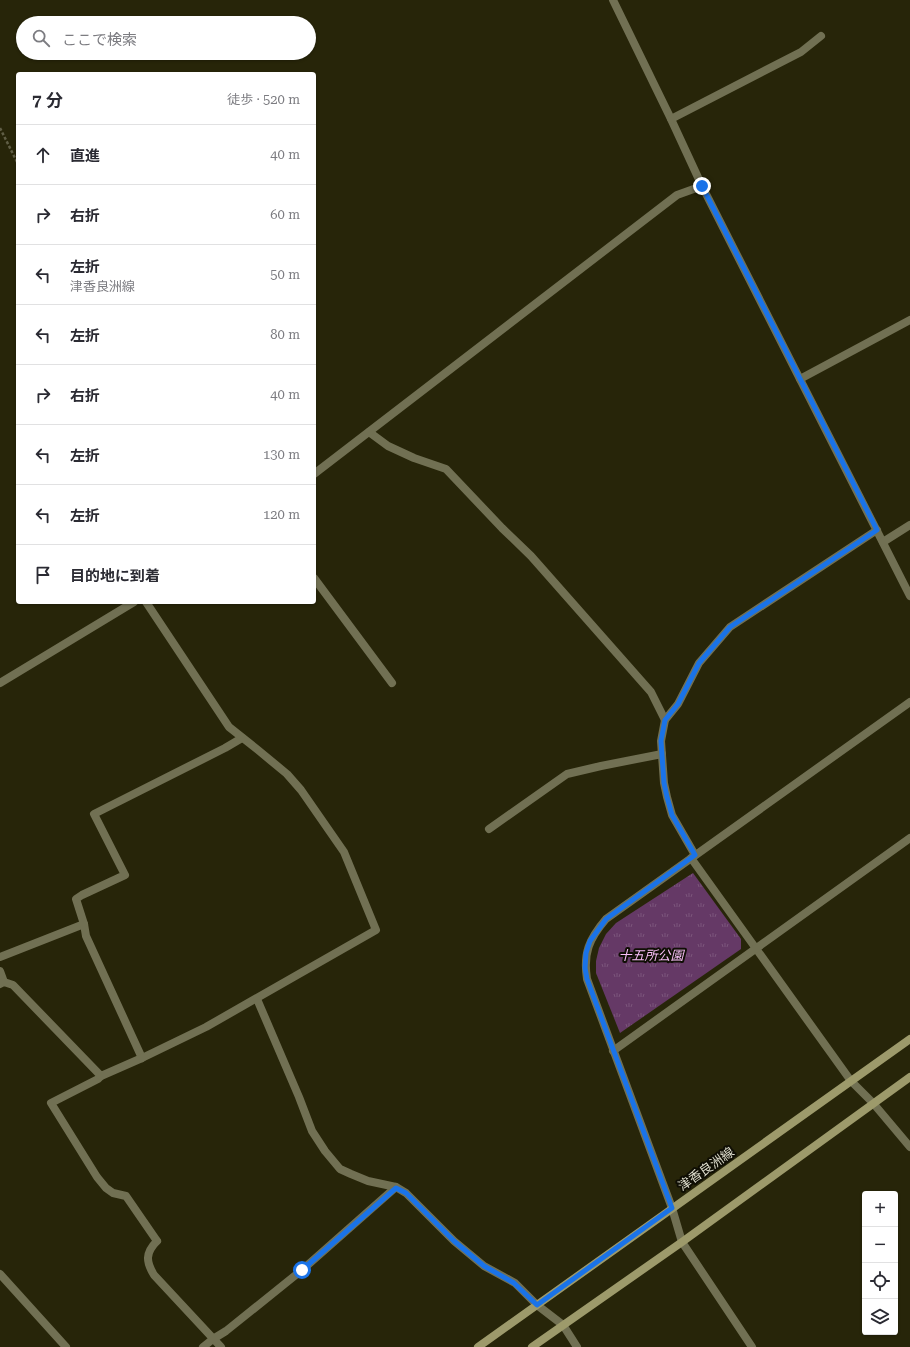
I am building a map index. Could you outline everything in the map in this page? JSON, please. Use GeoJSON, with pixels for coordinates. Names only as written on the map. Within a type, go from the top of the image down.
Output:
{"type":"FeatureCollection","features":[{"type":"Feature","properties":{"kind":"main road","name":"津香良洲線"},"geometry":{"type":"LineString","coordinates":[[478,1347],[910,1039]]}},
{"type":"Feature","properties":{"kind":"main road"},"geometry":{"type":"LineString","coordinates":[[532,1347],[682,1242],[910,1077]]}},
{"type":"Feature","properties":{"kind":"street"},"geometry":{"type":"LineString","coordinates":[[613,0],[702,186],[910,596]]}},
{"type":"Feature","properties":{"kind":"street"},"geometry":{"type":"LineString","coordinates":[[671,119],[802,52],[821,36]]}},
{"type":"Feature","properties":{"kind":"street"},"geometry":{"type":"LineString","coordinates":[[316,472],[677,195],[702,186]]}},
{"type":"Feature","properties":{"kind":"street"},"geometry":{"type":"LineString","coordinates":[[800,379],[910,320]]}},
{"type":"Feature","properties":{"kind":"street"},"geometry":{"type":"LineString","coordinates":[[369,432],[388,446],[414,458],[446,469],[531,556],[640,680],[650,692],[665,720]]}},
{"type":"Feature","properties":{"kind":"street"},"geometry":{"type":"LineString","coordinates":[[883,542],[910,525]]}},
{"type":"Feature","properties":{"kind":"street"},"geometry":{"type":"LineString","coordinates":[[877,530],[730,627],[699,663],[678,704],[665,720],[661,741],[664,783],[672,815],[693,856],[755,947],[851,1081],[873,1103],[910,1147]]}},
{"type":"Feature","properties":{"kind":"street"},"geometry":{"type":"LineString","coordinates":[[316,581],[392,683]]}},
{"type":"Feature","properties":{"kind":"street"},"geometry":{"type":"LineString","coordinates":[[0,683],[131,604]]}},
{"type":"Feature","properties":{"kind":"street"},"geometry":{"type":"LineString","coordinates":[[147,604],[229,727],[287,774],[301,790],[327,827],[344,852],[376,930],[206,1028],[101,1076],[98,1079],[51,1103],[96,1177],[113,1193],[126,1196],[157,1241],[152,1246],[148,1254],[148,1265],[154,1275],[221,1347]]}},
{"type":"Feature","properties":{"kind":"street"},"geometry":{"type":"LineString","coordinates":[[752,1347],[682,1242],[672,1208],[587,979],[585,968],[586,953],[590,941],[606,919],[910,702]]}},
{"type":"Feature","properties":{"kind":"street"},"geometry":{"type":"LineString","coordinates":[[142,1058],[86,936],[84,924],[76,899],[125,875],[94,814],[242,738]]}},
{"type":"Feature","properties":{"kind":"street"},"geometry":{"type":"LineString","coordinates":[[489,829],[567,774],[662,754]]}},
{"type":"Feature","properties":{"kind":"street"},"geometry":{"type":"LineString","coordinates":[[613,1051],[755,947],[910,838]]}},
{"type":"Feature","properties":{"kind":"street"},"geometry":{"type":"LineString","coordinates":[[0,957],[84,924]]}},
{"type":"Feature","properties":{"kind":"street"},"geometry":{"type":"LineString","coordinates":[[0,971],[2,983],[13,985],[101,1076]]}},
{"type":"Feature","properties":{"kind":"street"},"geometry":{"type":"LineString","coordinates":[[257,999],[299,1096],[312,1131],[325,1151],[340,1168],[368,1181],[396,1188],[406,1193],[454,1241],[484,1266],[514,1283],[537,1305],[563,1325],[577,1347]]}},
{"type":"Feature","properties":{"kind":"street"},"geometry":{"type":"LineString","coordinates":[[203,1347],[302,1270],[396,1188]]}},
{"type":"Feature","properties":{"kind":"street"},"geometry":{"type":"LineString","coordinates":[[0,1274],[66,1347]]}},
{"type":"Feature","properties":{"kind":"path"},"geometry":{"type":"LineString","coordinates":[[0,128],[16,160]]}},
{"type":"Feature","properties":{"kind":"green space","name":"十五所公園"},"geometry":{"type":"Polygon","coordinates":[[[693,873],[741,939],[741,949],[620,1033],[596,973],[596,961],[599,948],[606,934],[616,923],[693,873]]]}},
{"type":"Feature","properties":{"kind":"route"},"geometry":{"type":"LineString","coordinates":[[302,1270],[396,1188],[406,1193],[454,1241],[484,1266],[514,1283],[537,1305],[672,1208],[587,979],[585,968],[586,953],[590,941],[606,919],[695,855],[672,815],[664,783],[661,741],[665,720],[678,704],[699,663],[730,627],[877,530],[702,186]]}}]}
